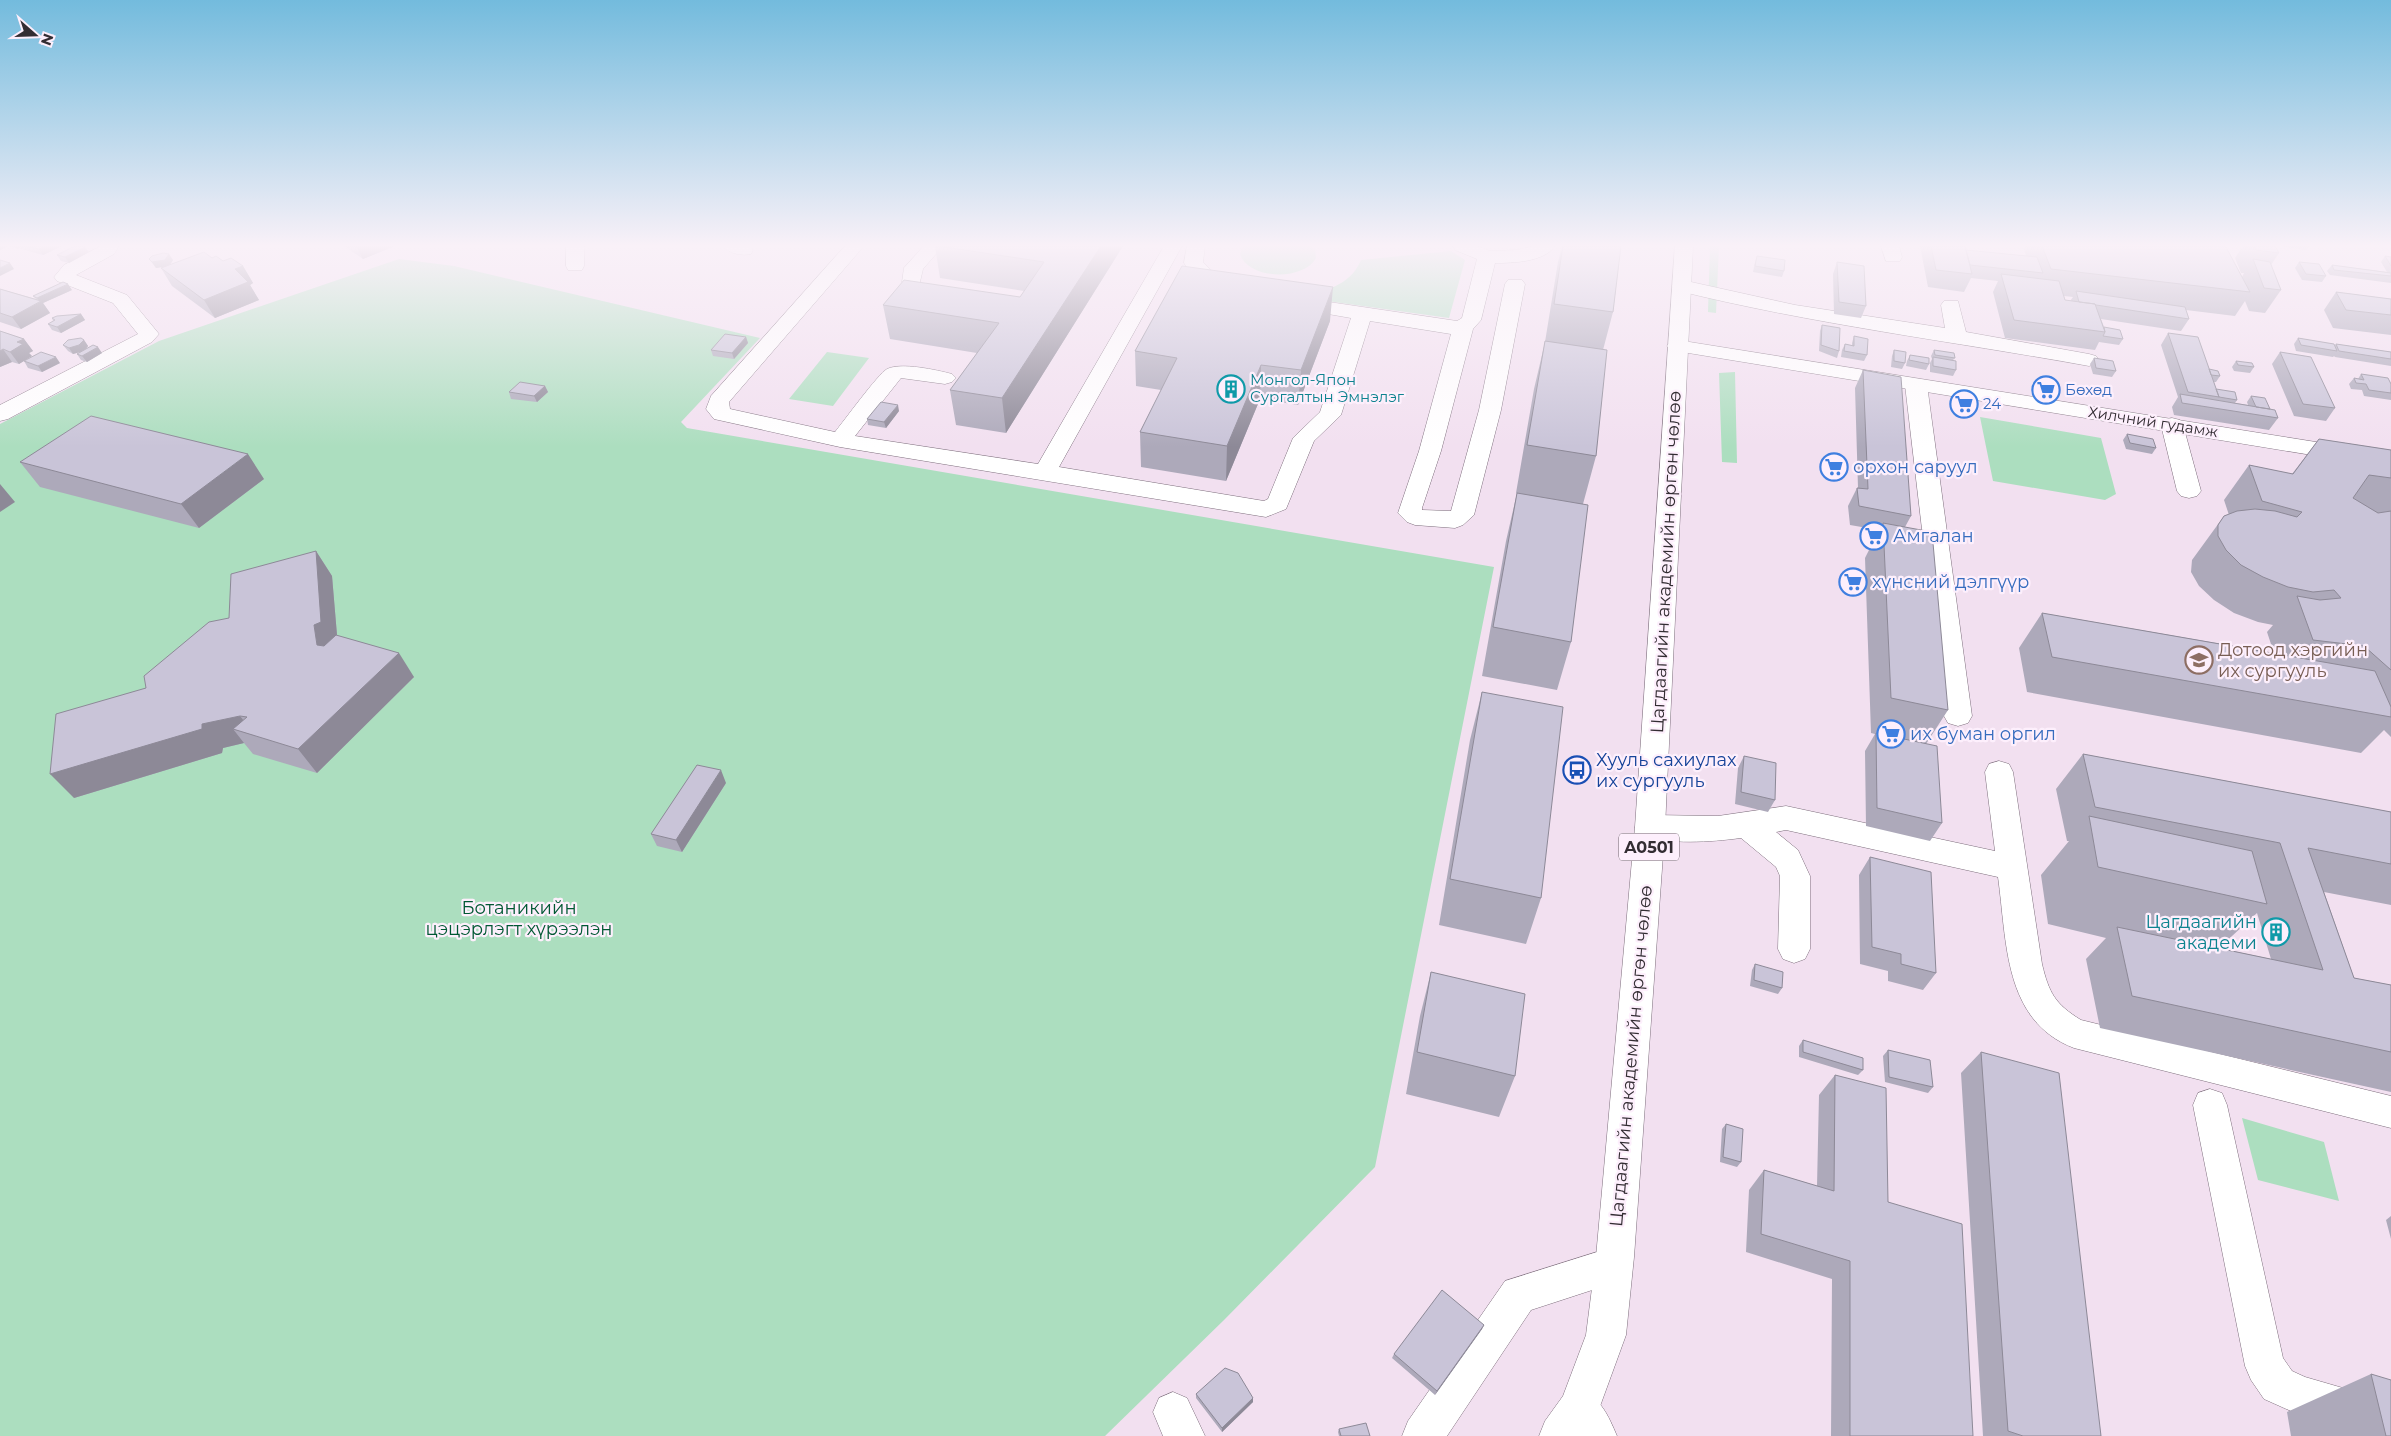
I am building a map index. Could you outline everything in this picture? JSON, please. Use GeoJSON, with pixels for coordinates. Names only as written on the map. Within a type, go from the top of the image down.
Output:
{"type":"FeatureCollection","features":[{"type":"Feature","properties":{"kind":"main road"},"geometry":{"type":"LineString","coordinates":[[0,414],[145,338],[148,334],[131,313]]}},
{"type":"Feature","properties":{"kind":"main road"},"geometry":{"type":"LineString","coordinates":[[796,313],[719,401],[717,409],[722,414],[840,440],[1266,509],[1278,504],[1304,438],[1330,415],[1363,313]]}},
{"type":"Feature","properties":{"kind":"main road"},"geometry":{"type":"LineString","coordinates":[[1050,473],[1047,468],[1144,313]]}},
{"type":"Feature","properties":{"kind":"main road"},"geometry":{"type":"LineString","coordinates":[[1363,313],[1452,328],[1463,327]]}},
{"type":"Feature","properties":{"kind":"main road"},"geometry":{"type":"LineString","coordinates":[[1473,313],[1471,320],[1463,327],[1430,451],[1410,508],[1410,513],[1415,517],[1455,520],[1462,514],[1490,410],[1509,313]]}},
{"type":"Feature","properties":{"kind":"main road","name":"Цагдаагийн академийн өргөн чөлөө"},"geometry":{"type":"LineString","coordinates":[[1579,1427],[1606,1335],[1625,1145],[1650,827],[1680,313]]}},
{"type":"Feature","properties":{"kind":"main road"},"geometry":{"type":"LineString","coordinates":[[1808,313],[1957,336],[2089,360]]}},
{"type":"Feature","properties":{"kind":"main road"},"geometry":{"type":"LineString","coordinates":[[1953,313],[1957,336]]}},
{"type":"Feature","properties":{"kind":"main road","name":"Хилчний гудамж"},"geometry":{"type":"LineString","coordinates":[[1678,346],[2391,461]]}},
{"type":"Feature","properties":{"kind":"main road"},"geometry":{"type":"LineString","coordinates":[[840,440],[894,374],[902,372],[945,378]]}},
{"type":"Feature","properties":{"kind":"main road"},"geometry":{"type":"LineString","coordinates":[[1916,385],[1958,716]]}},
{"type":"Feature","properties":{"kind":"main road"},"geometry":{"type":"LineString","coordinates":[[2172,426],[2189,491]]}},
{"type":"Feature","properties":{"kind":"main road"},"geometry":{"type":"LineString","coordinates":[[1999,772],[2026,964],[2033,994],[2046,1014],[2074,1033],[2391,1112]]}},
{"type":"Feature","properties":{"kind":"main road"},"geometry":{"type":"LineString","coordinates":[[1650,827],[1702,830],[1749,827],[1786,818],[2011,867]]}},
{"type":"Feature","properties":{"kind":"main road"},"geometry":{"type":"LineString","coordinates":[[1749,827],[1787,860],[1795,876],[1794,949]]}},
{"type":"Feature","properties":{"kind":"main road"},"geometry":{"type":"LineString","coordinates":[[2210,1105],[2266,1366],[2278,1385],[2302,1396],[2391,1422]]}},
{"type":"Feature","properties":{"kind":"main road"},"geometry":{"type":"LineString","coordinates":[[1423,1436],[1519,1295],[1613,1266]]}},
{"type":"Feature","properties":{"kind":"green space","name":"Ботаникийн цэцэрлэгт хүрээлэн"},"geometry":{"type":"Polygon","coordinates":[[[241,313],[654,313],[760,338],[681,422],[687,428],[1494,567],[1375,1167],[1224,1320],[1105,1436],[0,1436],[0,424],[159,341],[241,313]]]}},
{"type":"Feature","properties":{"kind":"green space"},"geometry":{"type":"Polygon","coordinates":[[[1413,313],[1450,313],[1449,318],[1413,313]]]}},
{"type":"Feature","properties":{"kind":"green space"},"geometry":{"type":"Polygon","coordinates":[[[827,352],[869,358],[833,406],[789,399],[827,352]]]}},
{"type":"Feature","properties":{"kind":"green space"},"geometry":{"type":"Polygon","coordinates":[[[1735,372],[1737,463],[1722,462],[1719,373],[1735,372]]]}},
{"type":"Feature","properties":{"kind":"green space"},"geometry":{"type":"Polygon","coordinates":[[[1980,417],[2101,438],[2116,494],[2105,500],[1993,481],[1980,417]]]}},
{"type":"Feature","properties":{"kind":"green space"},"geometry":{"type":"Polygon","coordinates":[[[2242,1118],[2324,1142],[2339,1201],[2258,1180],[2242,1118]]]}},
{"type":"Feature","properties":{"kind":"building"},"geometry":{"type":"Polygon","coordinates":[[[0,313],[19,313],[12,317],[0,313]]]}},
{"type":"Feature","properties":{"kind":"building"},"geometry":{"type":"Polygon","coordinates":[[[935,313],[1057,313],[1002,398],[950,390],[999,323],[935,313]]]}},
{"type":"Feature","properties":{"kind":"building","name":"Монгол-Япон Сургалтын Эмнэлэг"},"geometry":{"type":"Polygon","coordinates":[[[1156,313],[1323,313],[1301,370],[1261,365],[1227,446],[1140,432],[1177,358],[1135,351],[1156,313]]]}},
{"type":"Feature","properties":{"kind":"building"},"geometry":{"type":"Polygon","coordinates":[[[2012,313],[2098,313],[2105,332],[2014,320],[2012,313]]]}},
{"type":"Feature","properties":{"kind":"building"},"geometry":{"type":"Polygon","coordinates":[[[2149,313],[2187,313],[2189,319],[2149,313]]]}},
{"type":"Feature","properties":{"kind":"building"},"geometry":{"type":"Polygon","coordinates":[[[2373,313],[2391,313],[2391,315],[2373,313]]]}},
{"type":"Feature","properties":{"kind":"building"},"geometry":{"type":"Polygon","coordinates":[[[81,314],[57,327],[48,324],[55,320],[52,318],[57,316],[81,314]]]}},
{"type":"Feature","properties":{"kind":"building"},"geometry":{"type":"Polygon","coordinates":[[[1822,325],[1840,328],[1839,351],[1821,345],[1822,325]]]}},
{"type":"Feature","properties":{"kind":"building"},"geometry":{"type":"Polygon","coordinates":[[[2104,327],[2120,330],[2123,339],[2103,336],[2105,332],[2104,327]]]}},
{"type":"Feature","properties":{"kind":"building"},"geometry":{"type":"Polygon","coordinates":[[[0,331],[24,339],[17,342],[23,344],[10,352],[3,349],[0,351],[0,331]]]}},
{"type":"Feature","properties":{"kind":"building"},"geometry":{"type":"Polygon","coordinates":[[[2168,333],[2198,337],[2219,397],[2188,392],[2168,333]]]}},
{"type":"Feature","properties":{"kind":"building"},"geometry":{"type":"Polygon","coordinates":[[[725,334],[746,337],[732,353],[711,350],[725,334]]]}},
{"type":"Feature","properties":{"kind":"building"},"geometry":{"type":"Polygon","coordinates":[[[1854,336],[1868,339],[1867,355],[1844,351],[1845,344],[1854,346],[1854,336]]]}},
{"type":"Feature","properties":{"kind":"building"},"geometry":{"type":"Polygon","coordinates":[[[81,338],[84,340],[79,345],[69,348],[63,345],[68,340],[81,338]]]}},
{"type":"Feature","properties":{"kind":"building"},"geometry":{"type":"Polygon","coordinates":[[[2298,338],[2334,344],[2337,351],[2301,345],[2298,338]]]}},
{"type":"Feature","properties":{"kind":"building"},"geometry":{"type":"Polygon","coordinates":[[[1545,341],[1607,350],[1596,456],[1527,445],[1545,341]]]}},
{"type":"Feature","properties":{"kind":"building"},"geometry":{"type":"Polygon","coordinates":[[[2336,344],[2391,352],[2391,359],[2339,351],[2336,344]]]}},
{"type":"Feature","properties":{"kind":"building"},"geometry":{"type":"Polygon","coordinates":[[[93,345],[98,347],[82,356],[77,354],[93,345]]]}},
{"type":"Feature","properties":{"kind":"building"},"geometry":{"type":"Polygon","coordinates":[[[1894,350],[1906,352],[1905,363],[1894,361],[1894,350]]]}},
{"type":"Feature","properties":{"kind":"building"},"geometry":{"type":"Polygon","coordinates":[[[1934,350],[1954,353],[1955,358],[1935,355],[1934,350]]]}},
{"type":"Feature","properties":{"kind":"building"},"geometry":{"type":"Polygon","coordinates":[[[41,352],[56,357],[38,366],[24,361],[41,352]]]}},
{"type":"Feature","properties":{"kind":"building"},"geometry":{"type":"Polygon","coordinates":[[[2280,352],[2311,357],[2335,408],[2303,404],[2280,352]]]}},
{"type":"Feature","properties":{"kind":"building"},"geometry":{"type":"Polygon","coordinates":[[[1910,355],[1929,358],[1929,364],[1909,360],[1910,355]]]}},
{"type":"Feature","properties":{"kind":"building"},"geometry":{"type":"Polygon","coordinates":[[[1933,357],[1956,361],[1956,370],[1933,366],[1933,357]]]}},
{"type":"Feature","properties":{"kind":"building"},"geometry":{"type":"Polygon","coordinates":[[[2094,358],[2113,361],[2116,371],[2096,368],[2094,358]]]}},
{"type":"Feature","properties":{"kind":"building"},"geometry":{"type":"Polygon","coordinates":[[[2236,361],[2252,363],[2254,367],[2238,365],[2236,361]]]}},
{"type":"Feature","properties":{"kind":"building"},"geometry":{"type":"Polygon","coordinates":[[[2209,369],[2218,371],[2220,376],[2211,375],[2209,369]]]}},
{"type":"Feature","properties":{"kind":"building"},"geometry":{"type":"Polygon","coordinates":[[[1863,370],[1901,377],[1911,516],[1859,506],[1857,488],[1868,489],[1863,370]]]}},
{"type":"Feature","properties":{"kind":"building"},"geometry":{"type":"Polygon","coordinates":[[[2361,374],[2388,378],[2391,384],[2391,393],[2369,390],[2366,384],[2356,383],[2354,378],[2364,380],[2361,374]]]}},
{"type":"Feature","properties":{"kind":"building"},"geometry":{"type":"Polygon","coordinates":[[[520,382],[545,386],[534,396],[509,392],[520,382]]]}},
{"type":"Feature","properties":{"kind":"building"},"geometry":{"type":"Polygon","coordinates":[[[2216,389],[2235,392],[2237,400],[2219,397],[2216,389]]]}},
{"type":"Feature","properties":{"kind":"building"},"geometry":{"type":"Polygon","coordinates":[[[2180,394],[2275,410],[2278,418],[2182,403],[2180,394]]]}},
{"type":"Feature","properties":{"kind":"building"},"geometry":{"type":"Polygon","coordinates":[[[2251,396],[2265,398],[2270,409],[2256,407],[2251,396]]]}},
{"type":"Feature","properties":{"kind":"building"},"geometry":{"type":"Polygon","coordinates":[[[881,402],[898,405],[884,422],[867,419],[881,402]]]}},
{"type":"Feature","properties":{"kind":"building"},"geometry":{"type":"Polygon","coordinates":[[[91,416],[248,454],[181,504],[20,462],[91,416]]]}},
{"type":"Feature","properties":{"kind":"building"},"geometry":{"type":"Polygon","coordinates":[[[2127,434],[2153,439],[2156,448],[2130,443],[2127,434]]]}},
{"type":"Feature","properties":{"kind":"building"},"geometry":{"type":"Polygon","coordinates":[[[2319,439],[2391,450],[2391,478],[2369,475],[2353,498],[2378,513],[2391,511],[2391,670],[2364,646],[2313,640],[2297,596],[2320,600],[2341,598],[2334,590],[2313,592],[2288,587],[2263,577],[2241,565],[2226,550],[2218,536],[2218,525],[2224,516],[2237,511],[2255,509],[2275,511],[2297,517],[2302,512],[2262,501],[2249,465],[2293,474],[2319,439]]]}},
{"type":"Feature","properties":{"kind":"building"},"geometry":{"type":"Polygon","coordinates":[[[1517,493],[1588,505],[1571,642],[1493,627],[1517,493]]]}},
{"type":"Feature","properties":{"kind":"building"},"geometry":{"type":"Polygon","coordinates":[[[1883,523],[1932,532],[1948,710],[1891,698],[1883,523]]]}},
{"type":"Feature","properties":{"kind":"building"},"geometry":{"type":"Polygon","coordinates":[[[316,551],[321,622],[314,625],[317,645],[324,646],[336,635],[399,653],[298,749],[233,729],[247,717],[240,716],[202,724],[202,729],[50,774],[56,714],[146,688],[144,676],[209,622],[229,618],[231,574],[316,551]]]}},
{"type":"Feature","properties":{"kind":"building"},"geometry":{"type":"Polygon","coordinates":[[[2042,613],[2375,671],[2391,707],[2391,717],[2052,657],[2042,613]]]}},
{"type":"Feature","properties":{"kind":"building"},"geometry":{"type":"Polygon","coordinates":[[[1482,692],[1563,707],[1541,898],[1450,879],[1482,692]]]}},
{"type":"Feature","properties":{"kind":"building"},"geometry":{"type":"Polygon","coordinates":[[[1876,733],[1937,746],[1942,823],[1877,808],[1876,733]]]}},
{"type":"Feature","properties":{"kind":"building"},"geometry":{"type":"Polygon","coordinates":[[[2083,754],[2391,812],[2391,864],[2308,848],[2354,978],[2391,985],[2391,1052],[2132,996],[2117,927],[2323,970],[2280,843],[2095,807],[2083,754]]]}},
{"type":"Feature","properties":{"kind":"building"},"geometry":{"type":"Polygon","coordinates":[[[1744,756],[1776,763],[1775,800],[1741,792],[1744,756]]]}},
{"type":"Feature","properties":{"kind":"building"},"geometry":{"type":"Polygon","coordinates":[[[697,765],[721,770],[676,840],[651,834],[697,765]]]}},
{"type":"Feature","properties":{"kind":"building"},"geometry":{"type":"Polygon","coordinates":[[[2089,816],[2252,851],[2267,904],[2098,867],[2089,816]]]}},
{"type":"Feature","properties":{"kind":"building"},"geometry":{"type":"Polygon","coordinates":[[[1870,857],[1931,872],[1936,973],[1901,964],[1901,954],[1872,947],[1870,857]]]}},
{"type":"Feature","properties":{"kind":"building"},"geometry":{"type":"Polygon","coordinates":[[[1755,964],[1783,972],[1782,988],[1754,980],[1755,964]]]}},
{"type":"Feature","properties":{"kind":"building"},"geometry":{"type":"Polygon","coordinates":[[[1431,972],[1525,994],[1515,1076],[1417,1052],[1431,972]]]}},
{"type":"Feature","properties":{"kind":"building"},"geometry":{"type":"Polygon","coordinates":[[[1803,1040],[1863,1058],[1863,1070],[1803,1052],[1803,1040]]]}},
{"type":"Feature","properties":{"kind":"building"},"geometry":{"type":"Polygon","coordinates":[[[1888,1050],[1930,1060],[1933,1087],[1889,1077],[1888,1050]]]}},
{"type":"Feature","properties":{"kind":"building"},"geometry":{"type":"Polygon","coordinates":[[[1981,1052],[2059,1073],[2101,1436],[2023,1436],[2008,1431],[1981,1052]]]}},
{"type":"Feature","properties":{"kind":"building"},"geometry":{"type":"Polygon","coordinates":[[[1835,1075],[1886,1088],[1888,1202],[1962,1224],[1973,1436],[1850,1436],[1850,1261],[1761,1234],[1764,1170],[1834,1191],[1835,1075]]]}},
{"type":"Feature","properties":{"kind":"building"},"geometry":{"type":"Polygon","coordinates":[[[1726,1124],[1743,1129],[1741,1162],[1723,1157],[1726,1124]]]}},
{"type":"Feature","properties":{"kind":"building"},"geometry":{"type":"Polygon","coordinates":[[[1442,1290],[1484,1325],[1437,1391],[1394,1354],[1442,1290]]]}},
{"type":"Feature","properties":{"kind":"building"},"geometry":{"type":"Polygon","coordinates":[[[1225,1368],[1238,1373],[1253,1398],[1222,1428],[1196,1394],[1225,1368]]]}},
{"type":"Feature","properties":{"kind":"building"},"geometry":{"type":"Polygon","coordinates":[[[2371,1374],[2391,1380],[2391,1436],[2386,1436],[2371,1374]]]}},
{"type":"Feature","properties":{"kind":"building"},"geometry":{"type":"Polygon","coordinates":[[[1366,1423],[1370,1436],[1341,1436],[1339,1429],[1366,1423]]]}},
{"type":"Feature","properties":{"kind":"place","name":"Монгол-Япон Сургалтын Эмнэлэг"},"geometry":{"type":"Point","coordinates":[1231,389]}},
{"type":"Feature","properties":{"kind":"place","name":"Бөхөд"},"geometry":{"type":"Point","coordinates":[2046,390]}},
{"type":"Feature","properties":{"kind":"place","name":"24"},"geometry":{"type":"Point","coordinates":[1964,404]}},
{"type":"Feature","properties":{"kind":"place","name":"орхон саруул"},"geometry":{"type":"Point","coordinates":[1834,467]}},
{"type":"Feature","properties":{"kind":"place","name":"Амгалан"},"geometry":{"type":"Point","coordinates":[1874,536]}},
{"type":"Feature","properties":{"kind":"place","name":"хүнсний дэлгүүр"},"geometry":{"type":"Point","coordinates":[1853,582]}},
{"type":"Feature","properties":{"kind":"place","name":"Дотоод хэргийн их сургууль"},"geometry":{"type":"Point","coordinates":[2199,660]}},
{"type":"Feature","properties":{"kind":"place","name":"их буман оргил"},"geometry":{"type":"Point","coordinates":[1891,734]}},
{"type":"Feature","properties":{"kind":"place","name":"Хууль сахиулах их сургууль"},"geometry":{"type":"Point","coordinates":[1577,770]}},
{"type":"Feature","properties":{"kind":"place","name":"Цагдаагийн академи"},"geometry":{"type":"Point","coordinates":[2276,932]}}]}
